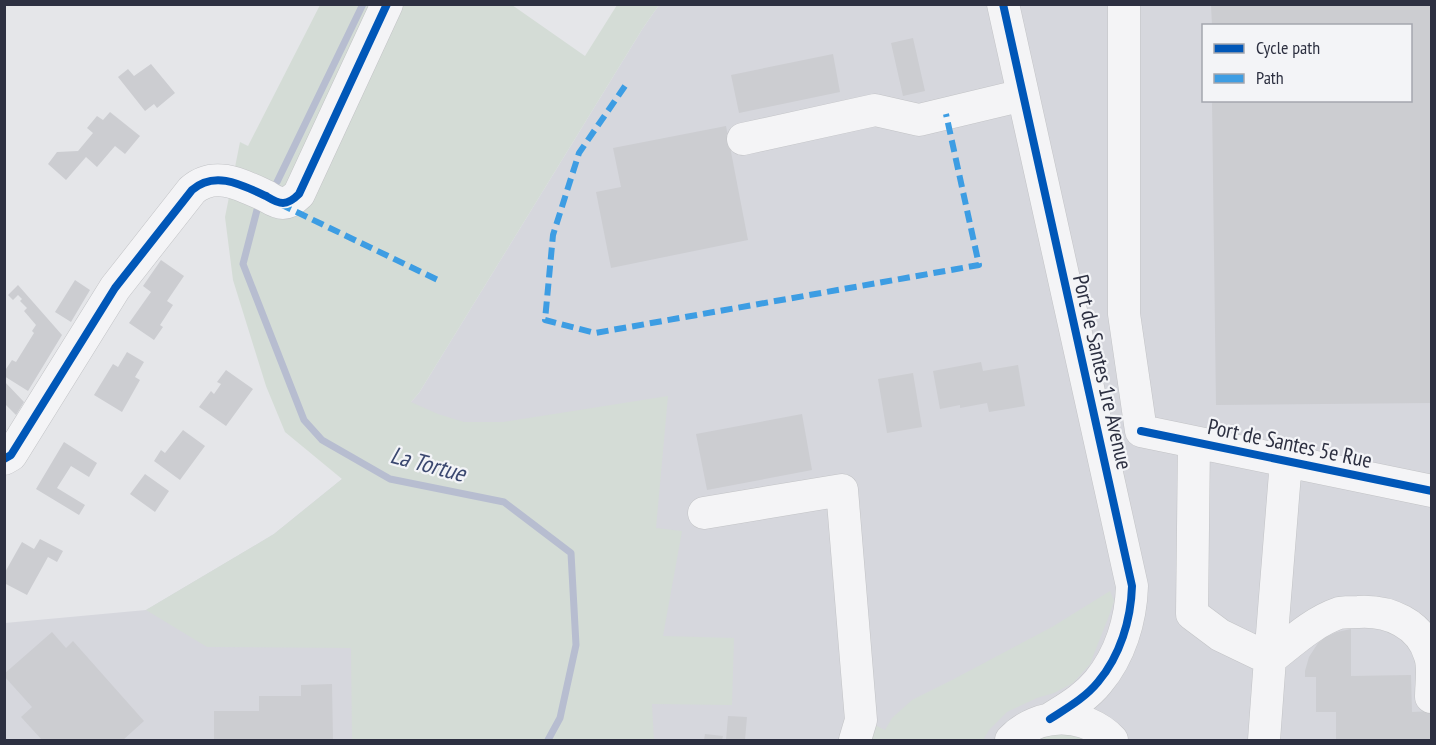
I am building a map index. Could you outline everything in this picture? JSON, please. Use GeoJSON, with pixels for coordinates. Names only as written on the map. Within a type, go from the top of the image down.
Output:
{"type":"FeatureCollection","features":[{"type":"Feature","properties":{"kind":"street"},"geometry":{"type":"LineString","coordinates":[[4,459],[16,447],[114,288],[192,190],[206,182],[224,179],[250,188],[280,204],[287,203],[299,194],[387,4]]}},
{"type":"Feature","properties":{"kind":"street","name":"Port de Santes 1re Avenue"},"geometry":{"type":"LineString","coordinates":[[1003,4],[1132,586],[1132,599],[1121,641],[1110,666],[1098,683],[1074,704],[1050,719],[1026,728],[1011,741]]}},
{"type":"Feature","properties":{"kind":"street","name":"Port de Santes 5e Rue"},"geometry":{"type":"LineString","coordinates":[[1124,4],[1124,314],[1141,431],[1431,491]]}},
{"type":"Feature","properties":{"kind":"street"},"geometry":{"type":"LineString","coordinates":[[743,139],[875,110],[919,120],[1023,95]]}},
{"type":"Feature","properties":{"kind":"street"},"geometry":{"type":"LineString","coordinates":[[1194,442],[1192,614],[1220,635],[1270,658]]}},
{"type":"Feature","properties":{"kind":"street"},"geometry":{"type":"LineString","coordinates":[[1264,741],[1286,461]]}},
{"type":"Feature","properties":{"kind":"street"},"geometry":{"type":"LineString","coordinates":[[704,513],[842,490],[861,720],[855,741]]}},
{"type":"Feature","properties":{"kind":"street"},"geometry":{"type":"LineString","coordinates":[[1270,658],[1312,626],[1341,613],[1370,611],[1394,616],[1414,629],[1425,643],[1431,658],[1431,697]]}},
{"type":"Feature","properties":{"kind":"street","name":"Port de Santes 1re Avenue"},"geometry":{"type":"LineString","coordinates":[[1110,666],[1107,700],[1108,723],[1112,740]]}},
{"type":"Feature","properties":{"kind":"street"},"geometry":{"type":"LineString","coordinates":[[1050,719],[1067,718],[1083,721],[1098,728],[1112,740]]}},
{"type":"Feature","properties":{"kind":"shaded area"},"geometry":{"type":"Polygon","coordinates":[[[320,5],[512,5],[585,56],[617,5],[659,5],[419,393],[411,402],[464,422],[503,422],[668,396],[656,528],[682,531],[663,636],[734,638],[732,705],[652,704],[654,740],[352,740],[351,648],[207,647],[146,610],[274,534],[342,479],[285,432],[266,386],[233,280],[225,217],[240,142],[248,146],[320,5]]]}},
{"type":"Feature","properties":{"kind":"shaded area"},"geometry":{"type":"Polygon","coordinates":[[[659,5],[1431,5],[1431,740],[5,740],[5,623],[146,610],[274,534],[342,479],[419,393],[659,5]]]}},
{"type":"Feature","properties":{"kind":"shaded area"},"geometry":{"type":"Polygon","coordinates":[[[1110,591],[1114,601],[1090,664],[1073,683],[1007,712],[989,730],[983,740],[866,740],[871,723],[885,730],[892,718],[912,700],[1052,627],[1110,591]]]}},
{"type":"Feature","properties":{"kind":"shaded area"},"geometry":{"type":"Polygon","coordinates":[[[1070,733],[1089,740],[1034,740],[1048,735],[1070,733]]]}},
{"type":"Feature","properties":{"kind":"building"},"geometry":{"type":"Polygon","coordinates":[[[1211,4],[1432,4],[1432,403],[1216,405],[1212,102],[1412,102],[1412,24],[1212,24],[1211,4]]]}},
{"type":"Feature","properties":{"kind":"building"},"geometry":{"type":"Polygon","coordinates":[[[913,38],[925,91],[903,96],[891,43],[913,38]]]}},
{"type":"Feature","properties":{"kind":"building"},"geometry":{"type":"Polygon","coordinates":[[[833,54],[840,92],[739,113],[731,75],[833,54]]]}},
{"type":"Feature","properties":{"kind":"building"},"geometry":{"type":"Polygon","coordinates":[[[151,64],[175,93],[157,108],[154,104],[145,111],[118,77],[128,69],[134,76],[151,64]]]}},
{"type":"Feature","properties":{"kind":"building"},"geometry":{"type":"Polygon","coordinates":[[[110,112],[140,136],[125,154],[115,146],[97,167],[86,157],[66,180],[48,164],[57,152],[78,151],[93,133],[87,128],[97,116],[103,120],[110,112]]]}},
{"type":"Feature","properties":{"kind":"building"},"geometry":{"type":"Polygon","coordinates":[[[726,126],[748,240],[611,268],[596,192],[621,187],[613,148],[726,126]]]}},
{"type":"Feature","properties":{"kind":"building"},"geometry":{"type":"Polygon","coordinates":[[[161,260],[184,276],[167,301],[173,305],[160,325],[163,327],[154,340],[129,323],[151,292],[143,286],[161,260]]]}},
{"type":"Feature","properties":{"kind":"building"},"geometry":{"type":"Polygon","coordinates":[[[75,280],[90,290],[71,322],[55,312],[75,280]]]}},
{"type":"Feature","properties":{"kind":"building"},"geometry":{"type":"Polygon","coordinates":[[[18,285],[62,335],[28,391],[4,376],[12,360],[16,362],[34,333],[32,331],[36,325],[24,311],[27,308],[20,301],[22,299],[18,295],[13,300],[8,295],[18,285]]]}},
{"type":"Feature","properties":{"kind":"building"},"geometry":{"type":"Polygon","coordinates":[[[127,352],[144,362],[135,377],[140,380],[122,412],[94,395],[113,364],[118,367],[127,352]]]}},
{"type":"Feature","properties":{"kind":"building"},"geometry":{"type":"Polygon","coordinates":[[[981,362],[983,371],[1018,365],[1025,406],[989,412],[987,403],[940,409],[933,371],[981,362]]]}},
{"type":"Feature","properties":{"kind":"building"},"geometry":{"type":"Polygon","coordinates":[[[226,370],[253,389],[226,426],[199,407],[211,391],[214,394],[221,384],[217,382],[226,370]]]}},
{"type":"Feature","properties":{"kind":"building"},"geometry":{"type":"Polygon","coordinates":[[[913,373],[922,427],[887,433],[878,379],[913,373]]]}},
{"type":"Feature","properties":{"kind":"building"},"geometry":{"type":"Polygon","coordinates":[[[4,381],[24,402],[16,415],[4,403],[4,381]]]}},
{"type":"Feature","properties":{"kind":"building"},"geometry":{"type":"Polygon","coordinates":[[[802,414],[812,470],[707,490],[696,434],[802,414]]]}},
{"type":"Feature","properties":{"kind":"building"},"geometry":{"type":"Polygon","coordinates":[[[183,430],[205,446],[180,480],[154,461],[161,450],[165,453],[183,430]]]}},
{"type":"Feature","properties":{"kind":"building"},"geometry":{"type":"Polygon","coordinates":[[[64,442],[97,463],[89,477],[71,466],[57,488],[85,505],[79,515],[36,489],[64,442]]]}},
{"type":"Feature","properties":{"kind":"building"},"geometry":{"type":"Polygon","coordinates":[[[145,474],[169,491],[155,512],[130,494],[145,474]]]}},
{"type":"Feature","properties":{"kind":"building"},"geometry":{"type":"Polygon","coordinates":[[[40,539],[63,551],[57,562],[48,557],[27,595],[4,583],[4,574],[22,542],[34,549],[40,539]]]}},
{"type":"Feature","properties":{"kind":"building"},"geometry":{"type":"Polygon","coordinates":[[[1351,629],[1351,676],[1411,675],[1412,712],[1432,711],[1432,740],[1336,740],[1336,712],[1316,712],[1316,677],[1305,677],[1305,671],[1309,657],[1318,643],[1337,632],[1351,629]]]}},
{"type":"Feature","properties":{"kind":"building"},"geometry":{"type":"Polygon","coordinates":[[[52,632],[66,648],[73,641],[144,721],[123,740],[42,740],[21,717],[32,707],[4,674],[52,632]]]}},
{"type":"Feature","properties":{"kind":"building"},"geometry":{"type":"Polygon","coordinates":[[[332,684],[333,740],[214,740],[214,711],[259,711],[259,696],[301,696],[301,685],[332,684]]]}},
{"type":"Feature","properties":{"kind":"building"},"geometry":{"type":"Polygon","coordinates":[[[728,716],[747,717],[745,740],[726,740],[728,716]]]}},
{"type":"Feature","properties":{"kind":"building"},"geometry":{"type":"Polygon","coordinates":[[[705,734],[723,736],[722,740],[704,740],[705,734]]]}},
{"type":"Feature","properties":{"kind":"waterway","name":"La Tortue"},"geometry":{"type":"LineString","coordinates":[[277,182],[363,4]]}},
{"type":"Feature","properties":{"kind":"waterway","name":"La Tortue"},"geometry":{"type":"LineString","coordinates":[[257,210],[243,264],[304,420],[322,440],[390,479],[504,502],[571,553],[576,645],[560,718],[548,740]]}},
{"type":"Feature","properties":{"kind":"marked path"},"geometry":{"type":"LineString","coordinates":[[625,86],[579,153],[553,235],[545,320],[595,333],[979,265],[946,114]]}},
{"type":"Feature","properties":{"kind":"marked path"},"geometry":{"type":"LineString","coordinates":[[280,204],[442,282]]}},
{"type":"Feature","properties":{"kind":"cycle path"},"geometry":{"type":"LineString","coordinates":[[4,459],[11,455],[115,288],[192,190],[201,184],[219,180],[238,184],[281,203],[299,194],[387,4]]}},
{"type":"Feature","properties":{"kind":"cycle path"},"geometry":{"type":"LineString","coordinates":[[1003,4],[1132,586],[1127,624],[1106,672],[1087,693],[1050,719]]}},
{"type":"Feature","properties":{"kind":"cycle path"},"geometry":{"type":"LineString","coordinates":[[1141,431],[1432,491]]}}]}
